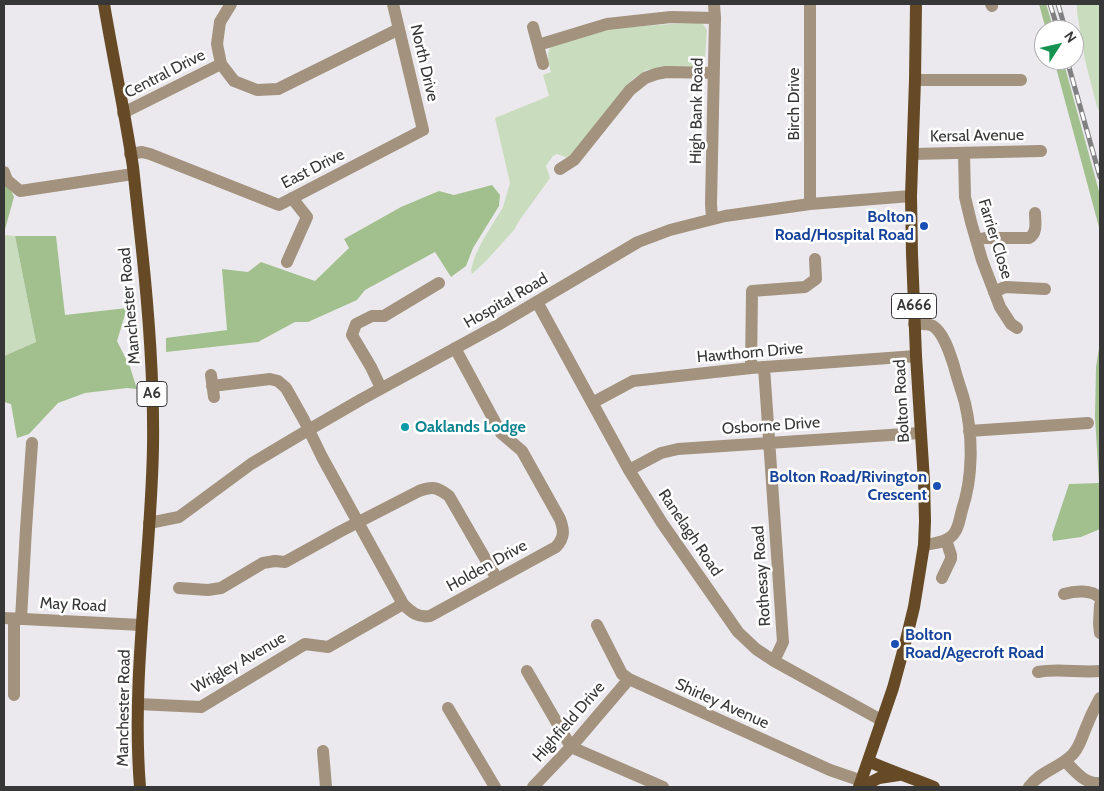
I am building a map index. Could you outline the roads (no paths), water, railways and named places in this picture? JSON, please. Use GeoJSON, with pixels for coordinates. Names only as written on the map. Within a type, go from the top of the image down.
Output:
{"type":"FeatureCollection","features":[{"type":"Feature","properties":{"kind":"main road","name":"Manchester Road"},"geometry":{"type":"LineString","coordinates":[[104,4],[134,174],[149,320],[152,379],[153,447],[141,625],[138,704],[138,767],[140,787]]}},
{"type":"Feature","properties":{"kind":"main road","name":"Bolton Road"},"geometry":{"type":"LineString","coordinates":[[861,785],[892,688],[914,606],[924,545],[925,521],[914,324],[911,196],[916,4]]}},
{"type":"Feature","properties":{"kind":"main road"},"geometry":{"type":"LineString","coordinates":[[870,756],[905,775],[934,787]]}},
{"type":"Feature","properties":{"kind":"main road"},"geometry":{"type":"LineString","coordinates":[[861,785],[879,778],[905,775]]}},
{"type":"Feature","properties":{"kind":"street"},"geometry":{"type":"LineString","coordinates":[[231,4],[220,22],[217,44],[221,64],[234,81],[257,90],[278,89],[399,29]]}},
{"type":"Feature","properties":{"kind":"street","name":"North Drive"},"geometry":{"type":"LineString","coordinates":[[393,4],[423,130]]}},
{"type":"Feature","properties":{"kind":"street","name":"High Bank Road"},"geometry":{"type":"LineString","coordinates":[[712,219],[714,4]]}},
{"type":"Feature","properties":{"kind":"street","name":"Birch Drive"},"geometry":{"type":"LineString","coordinates":[[810,4],[810,204]]}},
{"type":"Feature","properties":{"kind":"street"},"geometry":{"type":"LineString","coordinates":[[538,44],[607,24],[671,17],[715,18]]}},
{"type":"Feature","properties":{"kind":"street"},"geometry":{"type":"LineString","coordinates":[[533,27],[543,64]]}},
{"type":"Feature","properties":{"kind":"street","name":"Central Drive"},"geometry":{"type":"LineString","coordinates":[[124,114],[221,64]]}},
{"type":"Feature","properties":{"kind":"street"},"geometry":{"type":"LineString","coordinates":[[560,169],[574,160],[630,90],[645,78],[666,72],[714,73]]}},
{"type":"Feature","properties":{"kind":"street"},"geometry":{"type":"LineString","coordinates":[[915,80],[1021,80]]}},
{"type":"Feature","properties":{"kind":"street","name":"East Drive"},"geometry":{"type":"LineString","coordinates":[[130,154],[142,152],[150,154],[279,205],[423,130]]}},
{"type":"Feature","properties":{"kind":"street","name":"Kersal Avenue"},"geometry":{"type":"LineString","coordinates":[[913,154],[1041,151]]}},
{"type":"Feature","properties":{"kind":"street","name":"Farrier Close"},"geometry":{"type":"LineString","coordinates":[[964,153],[965,197],[982,260],[1000,307],[1011,324],[1017,328]]}},
{"type":"Feature","properties":{"kind":"street"},"geometry":{"type":"LineString","coordinates":[[4,172],[7,180],[20,191],[134,174]]}},
{"type":"Feature","properties":{"kind":"street","name":"Hospital Road"},"geometry":{"type":"LineString","coordinates":[[149,523],[179,517],[251,464],[381,388],[537,302],[638,242],[670,230],[712,219],[810,204],[911,196]]}},
{"type":"Feature","properties":{"kind":"street"},"geometry":{"type":"LineString","coordinates":[[287,262],[307,217],[292,198]]}},
{"type":"Feature","properties":{"kind":"street"},"geometry":{"type":"LineString","coordinates":[[976,240],[985,238],[1030,238],[1035,231],[1035,212]]}},
{"type":"Feature","properties":{"kind":"street"},"geometry":{"type":"LineString","coordinates":[[751,368],[752,291],[805,287],[816,279],[816,259]]}},
{"type":"Feature","properties":{"kind":"street"},"geometry":{"type":"LineString","coordinates":[[381,388],[352,334],[356,324],[372,316],[384,316],[439,284]]}},
{"type":"Feature","properties":{"kind":"street"},"geometry":{"type":"LineString","coordinates":[[994,292],[1005,287],[1045,289]]}},
{"type":"Feature","properties":{"kind":"street","name":"Ranelagh Road"},"geometry":{"type":"LineString","coordinates":[[537,302],[629,470],[662,523],[738,632],[756,649],[774,661],[881,720]]}},
{"type":"Feature","properties":{"kind":"street"},"geometry":{"type":"LineString","coordinates":[[914,324],[930,324],[935,327],[950,351],[965,404],[969,431],[970,464],[966,499],[955,532],[946,540],[924,545]]}},
{"type":"Feature","properties":{"kind":"street","name":"Holden Drive"},"geometry":{"type":"LineString","coordinates":[[212,386],[270,379],[278,381],[286,388],[403,604],[415,615],[424,617],[430,616],[556,547],[563,536],[563,526],[560,519],[522,451],[501,433],[455,348]]}},
{"type":"Feature","properties":{"kind":"street","name":"Hawthorn Drive"},"geometry":{"type":"LineString","coordinates":[[592,403],[633,381],[751,368],[916,356]]}},
{"type":"Feature","properties":{"kind":"street","name":"Rothesay Road"},"geometry":{"type":"LineString","coordinates":[[764,367],[783,642],[774,661]]}},
{"type":"Feature","properties":{"kind":"street"},"geometry":{"type":"LineString","coordinates":[[969,431],[1088,423]]}},
{"type":"Feature","properties":{"kind":"street","name":"Osborne Drive"},"geometry":{"type":"LineString","coordinates":[[629,470],[661,453],[678,449],[920,433]]}},
{"type":"Feature","properties":{"kind":"street"},"geometry":{"type":"LineString","coordinates":[[14,694],[13,619],[26,529],[32,443]]}},
{"type":"Feature","properties":{"kind":"street"},"geometry":{"type":"LineString","coordinates":[[179,588],[208,590],[221,588],[262,563],[285,562],[358,522],[419,491],[430,488],[439,489],[449,496],[497,579]]}},
{"type":"Feature","properties":{"kind":"street"},"geometry":{"type":"LineString","coordinates":[[942,578],[951,559],[946,540]]}},
{"type":"Feature","properties":{"kind":"street"},"geometry":{"type":"LineString","coordinates":[[1064,594],[1080,591],[1094,593],[1100,598]]}},
{"type":"Feature","properties":{"kind":"street","name":"Wrigley Avenue"},"geometry":{"type":"LineString","coordinates":[[138,704],[200,707],[304,644],[328,647],[403,604]]}},
{"type":"Feature","properties":{"kind":"street"},"geometry":{"type":"LineString","coordinates":[[1100,605],[1100,633]]}},
{"type":"Feature","properties":{"kind":"street","name":"May Road"},"geometry":{"type":"LineString","coordinates":[[13,619],[141,625]]}},
{"type":"Feature","properties":{"kind":"street","name":"Shirley Avenue"},"geometry":{"type":"LineString","coordinates":[[597,625],[622,674],[629,679],[861,785]]}},
{"type":"Feature","properties":{"kind":"street"},"geometry":{"type":"LineString","coordinates":[[1043,666],[1080,672],[1100,671]]}},
{"type":"Feature","properties":{"kind":"street"},"geometry":{"type":"LineString","coordinates":[[527,671],[571,747],[663,787]]}},
{"type":"Feature","properties":{"kind":"street","name":"Highfield Drive"},"geometry":{"type":"LineString","coordinates":[[533,787],[571,747],[629,679]]}},
{"type":"Feature","properties":{"kind":"street"},"geometry":{"type":"LineString","coordinates":[[1029,787],[1040,775],[1065,761],[1073,754],[1079,746],[1100,698]]}},
{"type":"Feature","properties":{"kind":"street"},"geometry":{"type":"LineString","coordinates":[[448,708],[495,787]]}},
{"type":"Feature","properties":{"kind":"street"},"geometry":{"type":"LineString","coordinates":[[323,750],[326,787]]}},
{"type":"Feature","properties":{"kind":"street"},"geometry":{"type":"LineString","coordinates":[[1065,761],[1079,775],[1097,785]]}},
{"type":"Feature","properties":{"kind":"railway"},"geometry":{"type":"LineString","coordinates":[[1050,4],[1055,20]]}},
{"type":"Feature","properties":{"kind":"railway"},"geometry":{"type":"LineString","coordinates":[[1058,4],[1063,20]]}},
{"type":"Feature","properties":{"kind":"railway"},"geometry":{"type":"LineString","coordinates":[[1070,70],[1100,177]]}},
{"type":"Feature","properties":{"kind":"place","name":"Bolton Road/Hospital Road"},"geometry":{"type":"Point","coordinates":[924,226]}},
{"type":"Feature","properties":{"kind":"place","name":"Oaklands Lodge"},"geometry":{"type":"Point","coordinates":[405,427]}},
{"type":"Feature","properties":{"kind":"place","name":"Bolton Road/Rivington Crescent"},"geometry":{"type":"Point","coordinates":[937,486]}},
{"type":"Feature","properties":{"kind":"place","name":"Bolton Road/Agecroft Road"},"geometry":{"type":"Point","coordinates":[895,644]}}]}
